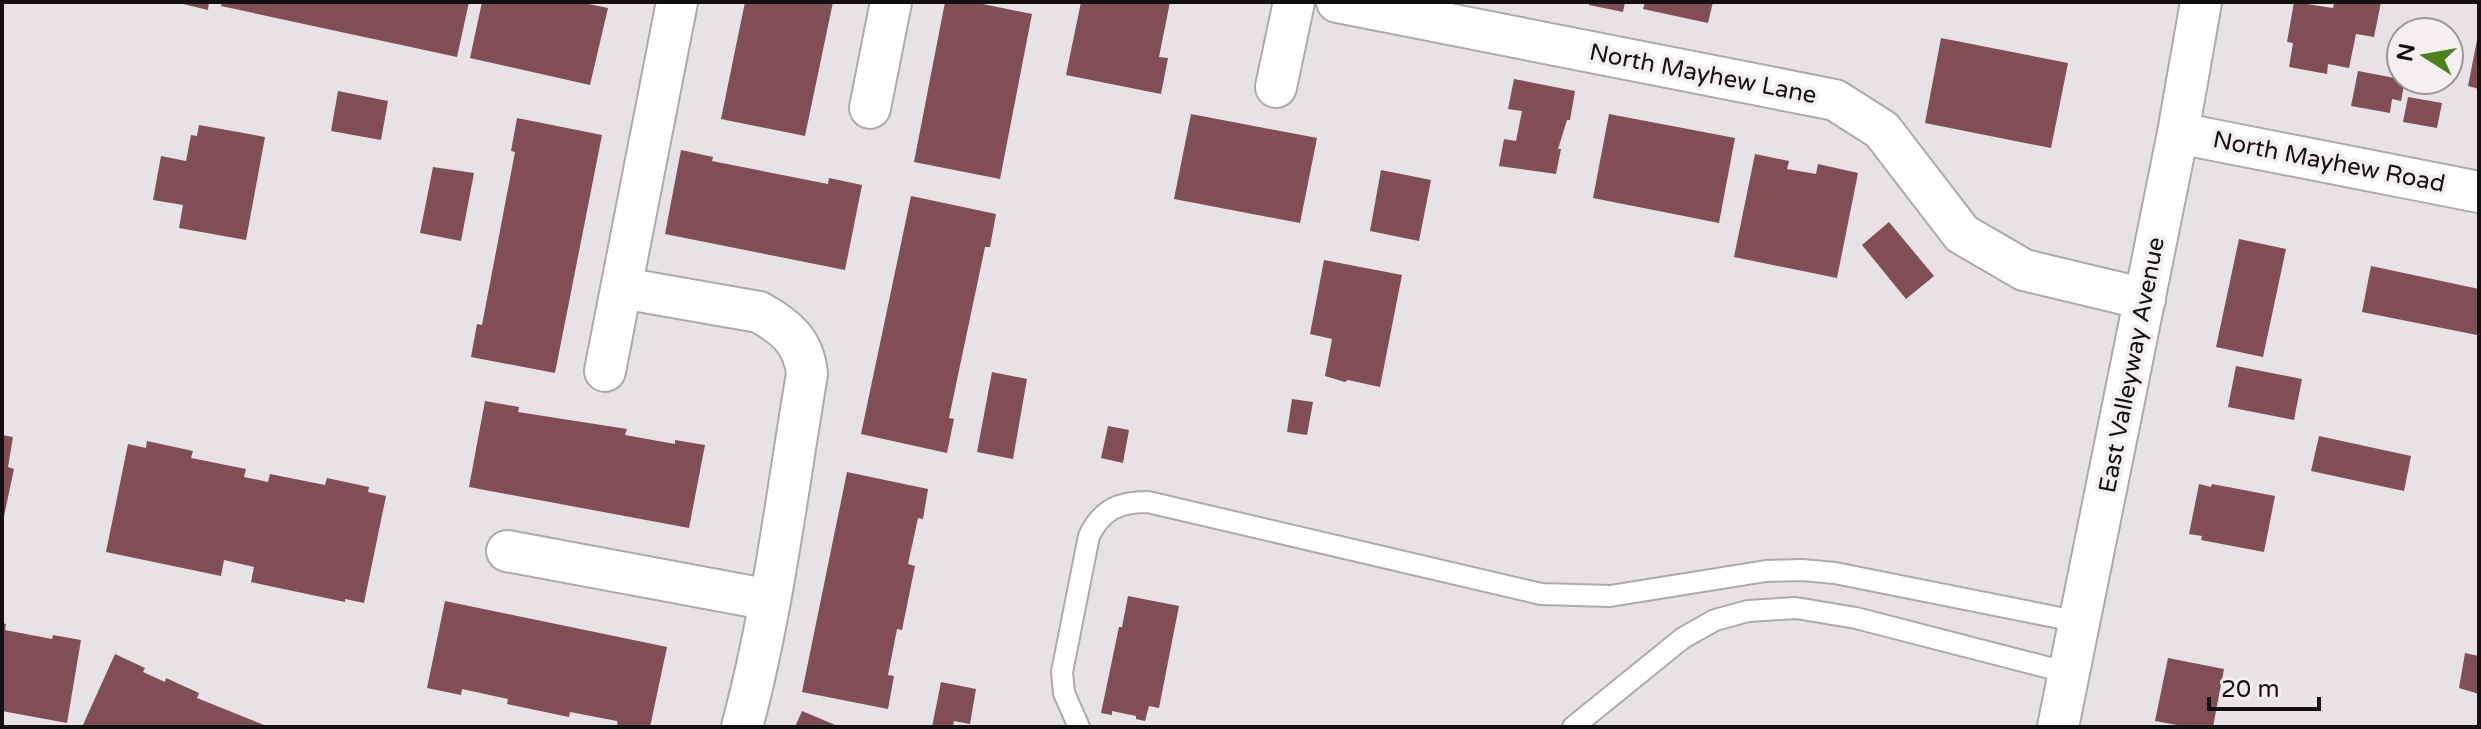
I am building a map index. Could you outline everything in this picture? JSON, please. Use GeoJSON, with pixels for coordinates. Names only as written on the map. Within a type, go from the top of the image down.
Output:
{"type":"FeatureCollection","features":[{"type":"Feature","properties":{"kind":"street"},"geometry":{"type":"LineString","coordinates":[[605,371],[677,2]]}},
{"type":"Feature","properties":{"kind":"street"},"geometry":{"type":"LineString","coordinates":[[870,108],[891,2]]}},
{"type":"Feature","properties":{"kind":"street"},"geometry":{"type":"LineString","coordinates":[[1276,87],[1294,2]]}},
{"type":"Feature","properties":{"kind":"street","name":"North Mayhew Lane"},"geometry":{"type":"LineString","coordinates":[[1337,2],[1835,100],[1882,130],[1962,234],[2024,270],[2145,299]]}},
{"type":"Feature","properties":{"kind":"street","name":"East Valleyway Avenue"},"geometry":{"type":"LineString","coordinates":[[2058,727],[2178,133],[2201,2]]}},
{"type":"Feature","properties":{"kind":"street","name":"North Mayhew Road"},"geometry":{"type":"LineString","coordinates":[[2178,133],[2479,192]]}},
{"type":"Feature","properties":{"kind":"street"},"geometry":{"type":"LineString","coordinates":[[622,288],[759,312],[779,323],[797,339],[805,357],[807,374],[770,600],[758,669],[742,727]]}},
{"type":"Feature","properties":{"kind":"street"},"geometry":{"type":"LineString","coordinates":[[507,551],[770,600]]}},
{"type":"Feature","properties":{"kind":"lane"},"geometry":{"type":"LineString","coordinates":[[1079,727],[1064,693],[1062,672],[1089,536],[1108,511],[1127,502],[1148,502],[1541,594],[1610,596],[1766,571],[1802,570],[1835,573],[2080,622]]}},
{"type":"Feature","properties":{"kind":"lane"},"geometry":{"type":"LineString","coordinates":[[1573,727],[1683,638],[1715,620],[1748,611],[1796,608],[1856,618],[2069,673]]}},
{"type":"Feature","properties":{"kind":"building"},"geometry":{"type":"Polygon","coordinates":[[[175,2],[209,2],[208,10],[175,2]]]}},
{"type":"Feature","properties":{"kind":"building"},"geometry":{"type":"Polygon","coordinates":[[[222,2],[469,2],[457,57],[221,6],[222,2]]]}},
{"type":"Feature","properties":{"kind":"building"},"geometry":{"type":"Polygon","coordinates":[[[482,2],[579,2],[608,8],[590,85],[470,58],[482,2]]]}},
{"type":"Feature","properties":{"kind":"building"},"geometry":{"type":"Polygon","coordinates":[[[745,2],[833,2],[805,136],[721,119],[745,2]]]}},
{"type":"Feature","properties":{"kind":"building"},"geometry":{"type":"Polygon","coordinates":[[[945,2],[973,2],[1032,14],[1000,179],[914,162],[945,2]]]}},
{"type":"Feature","properties":{"kind":"building"},"geometry":{"type":"Polygon","coordinates":[[[1081,2],[1170,2],[1159,57],[1168,58],[1161,94],[1066,75],[1081,2]]]}},
{"type":"Feature","properties":{"kind":"building"},"geometry":{"type":"Polygon","coordinates":[[[1589,2],[1625,2],[1623,12],[1589,5],[1589,2]]]}},
{"type":"Feature","properties":{"kind":"building"},"geometry":{"type":"Polygon","coordinates":[[[1645,2],[1713,2],[1708,23],[1643,9],[1645,2]]]}},
{"type":"Feature","properties":{"kind":"building"},"geometry":{"type":"Polygon","coordinates":[[[2294,2],[2333,8],[2334,2],[2381,2],[2374,37],[2356,34],[2349,68],[2328,64],[2327,74],[2289,67],[2293,43],[2287,42],[2294,2]]]}},
{"type":"Feature","properties":{"kind":"building"},"geometry":{"type":"Polygon","coordinates":[[[2479,35],[2479,89],[2468,86],[2479,35]]]}},
{"type":"Feature","properties":{"kind":"building"},"geometry":{"type":"Polygon","coordinates":[[[1941,38],[2068,63],[2051,148],[1925,123],[1941,38]]]}},
{"type":"Feature","properties":{"kind":"building"},"geometry":{"type":"Polygon","coordinates":[[[2358,71],[2385,76],[2385,96],[2402,96],[2401,101],[2392,99],[2390,113],[2351,106],[2358,71]]]}},
{"type":"Feature","properties":{"kind":"building"},"geometry":{"type":"Polygon","coordinates":[[[1514,79],[1575,91],[1570,120],[1567,120],[1558,149],[1561,149],[1556,174],[1499,166],[1504,139],[1516,141],[1522,111],[1508,109],[1514,79]]]}},
{"type":"Feature","properties":{"kind":"building"},"geometry":{"type":"Polygon","coordinates":[[[338,91],[388,101],[381,140],[331,131],[338,91]]]}},
{"type":"Feature","properties":{"kind":"building"},"geometry":{"type":"Polygon","coordinates":[[[2408,97],[2442,103],[2437,128],[2403,122],[2408,97]]]}},
{"type":"Feature","properties":{"kind":"building"},"geometry":{"type":"Polygon","coordinates":[[[1191,114],[1317,138],[1300,223],[1174,199],[1191,114]]]}},
{"type":"Feature","properties":{"kind":"building"},"geometry":{"type":"Polygon","coordinates":[[[1609,114],[1735,138],[1719,223],[1593,198],[1609,114]]]}},
{"type":"Feature","properties":{"kind":"building"},"geometry":{"type":"Polygon","coordinates":[[[517,118],[602,135],[555,373],[471,357],[477,324],[482,325],[515,152],[511,151],[517,118]]]}},
{"type":"Feature","properties":{"kind":"building"},"geometry":{"type":"Polygon","coordinates":[[[199,125],[265,137],[246,240],[179,228],[183,205],[153,200],[161,156],[186,161],[191,135],[197,136],[199,125]]]}},
{"type":"Feature","properties":{"kind":"building"},"geometry":{"type":"Polygon","coordinates":[[[681,150],[713,157],[712,161],[828,184],[829,178],[862,185],[845,270],[665,234],[681,150]]]}},
{"type":"Feature","properties":{"kind":"building"},"geometry":{"type":"Polygon","coordinates":[[[1755,154],[1789,161],[1787,169],[1816,174],[1818,164],[1858,173],[1837,278],[1734,257],[1755,154]]]}},
{"type":"Feature","properties":{"kind":"building"},"geometry":{"type":"Polygon","coordinates":[[[433,167],[474,173],[461,241],[420,233],[433,167]]]}},
{"type":"Feature","properties":{"kind":"building"},"geometry":{"type":"Polygon","coordinates":[[[1381,170],[1431,180],[1419,241],[1370,231],[1381,170]]]}},
{"type":"Feature","properties":{"kind":"building"},"geometry":{"type":"Polygon","coordinates":[[[911,196],[996,214],[990,247],[985,247],[949,418],[954,419],[947,453],[861,434],[911,196]]]}},
{"type":"Feature","properties":{"kind":"building"},"geometry":{"type":"Polygon","coordinates":[[[1889,222],[1934,276],[1906,299],[1862,245],[1889,222]]]}},
{"type":"Feature","properties":{"kind":"building"},"geometry":{"type":"Polygon","coordinates":[[[2239,239],[2286,249],[2263,357],[2216,347],[2239,239]]]}},
{"type":"Feature","properties":{"kind":"building"},"geometry":{"type":"Polygon","coordinates":[[[1324,260],[1402,275],[1380,387],[1325,376],[1332,339],[1310,334],[1324,260]]]}},
{"type":"Feature","properties":{"kind":"building"},"geometry":{"type":"Polygon","coordinates":[[[2371,266],[2479,289],[2477,335],[2362,312],[2371,266]]]}},
{"type":"Feature","properties":{"kind":"building"},"geometry":{"type":"Polygon","coordinates":[[[2236,366],[2302,379],[2294,420],[2228,407],[2236,366]]]}},
{"type":"Feature","properties":{"kind":"building"},"geometry":{"type":"Polygon","coordinates":[[[992,372],[1027,379],[1013,459],[977,452],[992,372]]]}},
{"type":"Feature","properties":{"kind":"building"},"geometry":{"type":"Polygon","coordinates":[[[1292,399],[1313,402],[1307,435],[1287,432],[1292,399]]]}},
{"type":"Feature","properties":{"kind":"building"},"geometry":{"type":"Polygon","coordinates":[[[485,401],[519,407],[518,412],[627,429],[625,435],[675,444],[675,440],[705,445],[689,528],[469,487],[485,401]]]}},
{"type":"Feature","properties":{"kind":"building"},"geometry":{"type":"Polygon","coordinates":[[[1108,426],[1129,430],[1123,463],[1101,458],[1108,426]]]}},
{"type":"Feature","properties":{"kind":"building"},"geometry":{"type":"Polygon","coordinates":[[[2,435],[13,437],[8,467],[14,469],[3,521],[2,435]]]}},
{"type":"Feature","properties":{"kind":"building"},"geometry":{"type":"Polygon","coordinates":[[[2319,436],[2411,456],[2404,491],[2311,471],[2319,436]]]}},
{"type":"Feature","properties":{"kind":"building"},"geometry":{"type":"Polygon","coordinates":[[[147,441],[193,451],[191,458],[246,469],[244,477],[268,482],[270,474],[325,485],[327,478],[369,487],[368,492],[386,496],[364,603],[345,599],[345,602],[251,582],[254,567],[224,560],[221,576],[106,552],[128,444],[146,448],[147,441]]]}},
{"type":"Feature","properties":{"kind":"building"},"geometry":{"type":"Polygon","coordinates":[[[847,472],[928,489],[923,519],[918,518],[908,564],[915,566],[902,630],[897,629],[888,675],[894,676],[888,709],[802,692],[847,472]]]}},
{"type":"Feature","properties":{"kind":"building"},"geometry":{"type":"Polygon","coordinates":[[[2199,484],[2275,496],[2264,552],[2201,540],[2202,536],[2189,534],[2199,484]]]}},
{"type":"Feature","properties":{"kind":"building"},"geometry":{"type":"Polygon","coordinates":[[[1128,596],[1179,606],[1159,708],[1149,706],[1145,721],[1112,711],[1112,715],[1101,713],[1128,596]]]}},
{"type":"Feature","properties":{"kind":"building"},"geometry":{"type":"Polygon","coordinates":[[[445,601],[667,647],[650,727],[618,727],[617,721],[570,712],[569,717],[507,704],[508,699],[462,689],[461,695],[427,688],[445,601]]]}},
{"type":"Feature","properties":{"kind":"building"},"geometry":{"type":"Polygon","coordinates":[[[2,623],[6,624],[5,630],[52,639],[53,635],[81,640],[67,723],[2,711],[2,623]]]}},
{"type":"Feature","properties":{"kind":"building"},"geometry":{"type":"Polygon","coordinates":[[[2465,653],[2479,656],[2479,694],[2459,688],[2465,653]]]}},
{"type":"Feature","properties":{"kind":"building"},"geometry":{"type":"Polygon","coordinates":[[[115,654],[145,668],[143,672],[165,682],[166,678],[199,693],[197,698],[269,727],[82,727],[115,654]]]}},
{"type":"Feature","properties":{"kind":"building"},"geometry":{"type":"Polygon","coordinates":[[[2168,658],[2224,669],[2213,727],[2188,727],[2155,721],[2168,658]]]}},
{"type":"Feature","properties":{"kind":"building"},"geometry":{"type":"Polygon","coordinates":[[[941,682],[976,689],[970,724],[954,721],[953,727],[932,727],[941,682]]]}},
{"type":"Feature","properties":{"kind":"building"},"geometry":{"type":"Polygon","coordinates":[[[802,711],[840,727],[795,727],[802,711]]]}}]}
